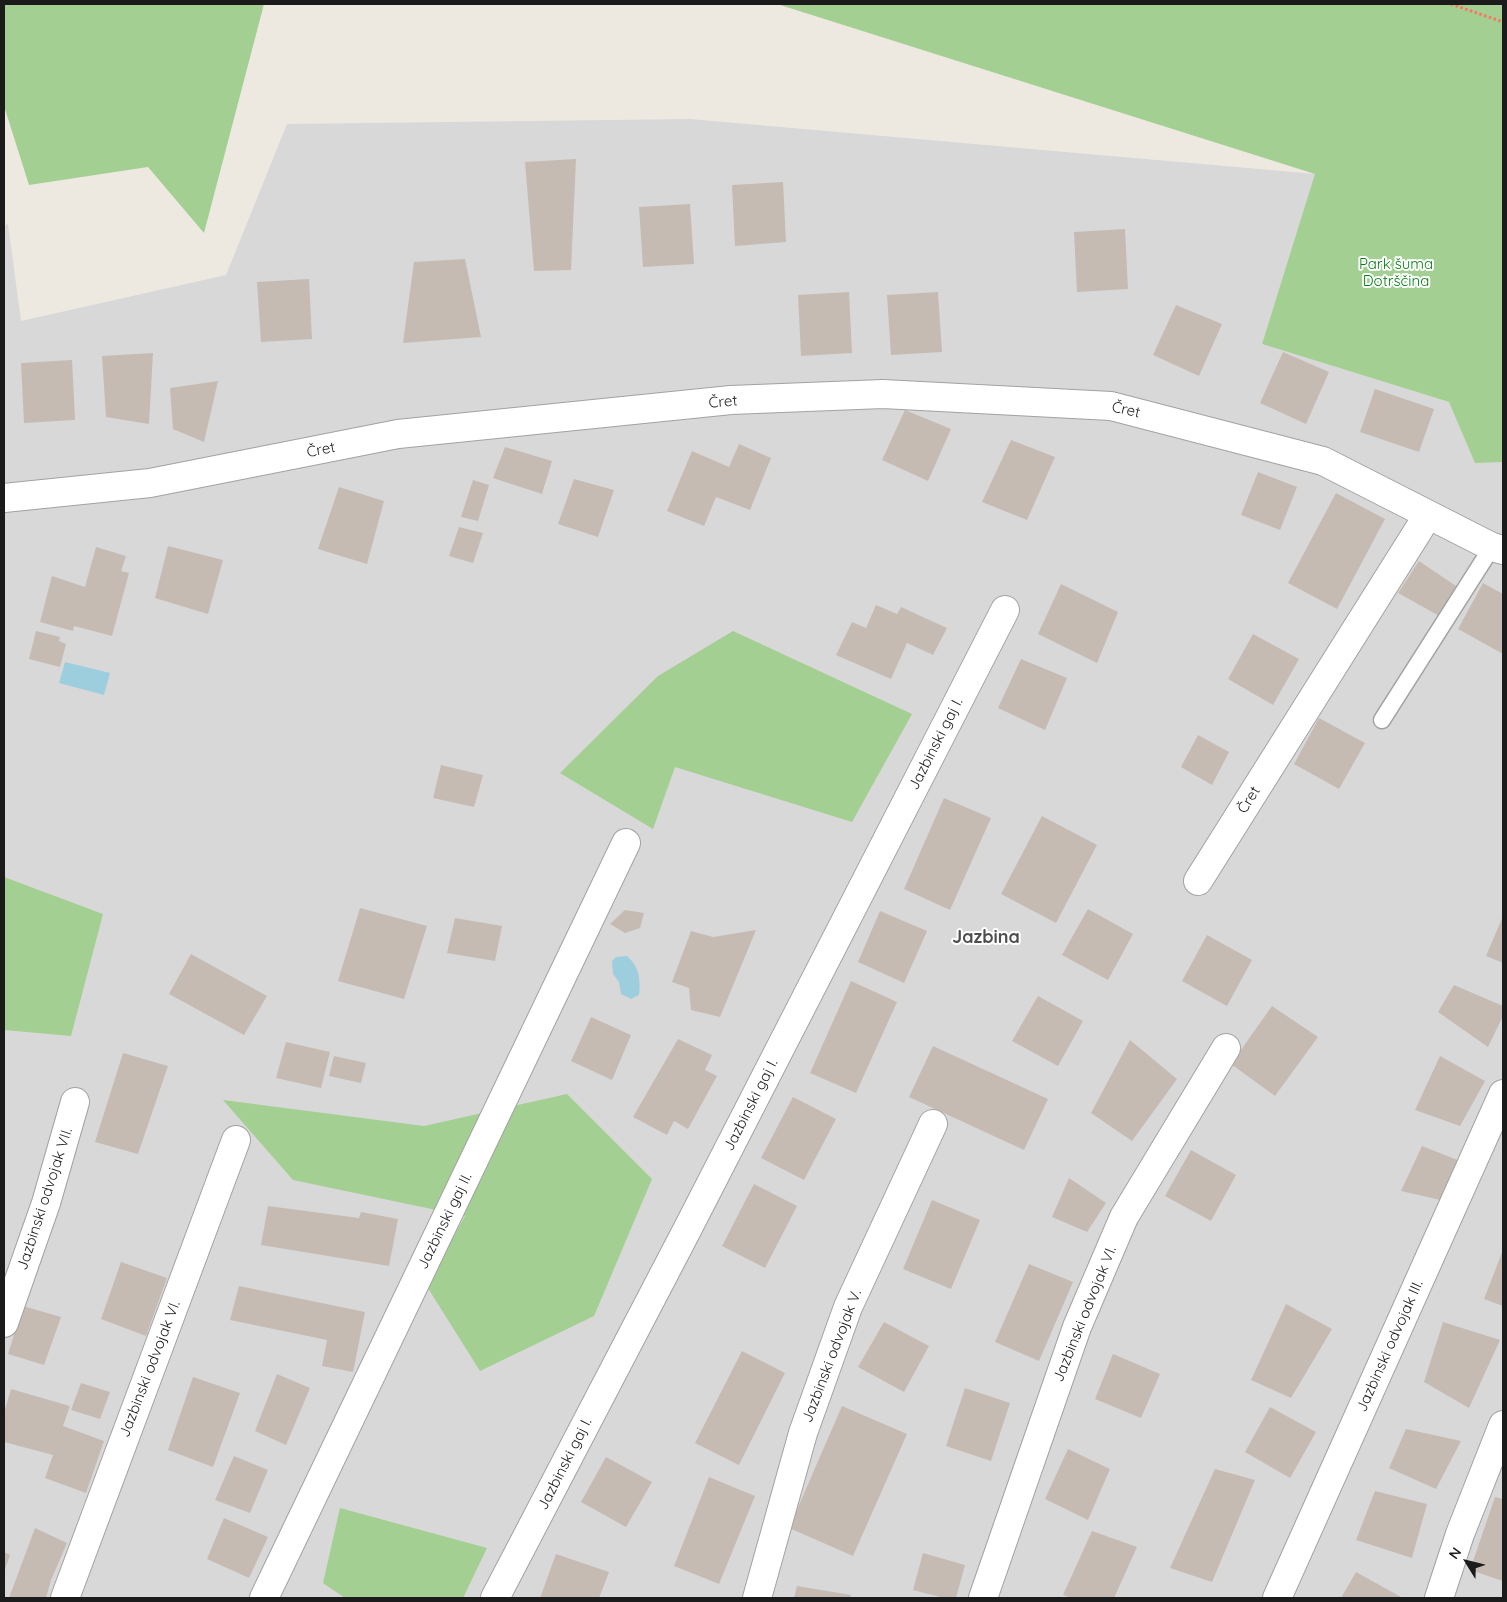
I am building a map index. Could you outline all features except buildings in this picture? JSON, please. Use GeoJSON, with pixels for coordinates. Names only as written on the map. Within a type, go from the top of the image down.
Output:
{"type":"FeatureCollection","features":[{"type":"Feature","properties":{"kind":"street","name":"Čret"},"geometry":{"type":"LineString","coordinates":[[4,498],[150,483],[398,434],[731,400],[883,394],[1111,406],[1323,461],[1498,549]]}},
{"type":"Feature","properties":{"kind":"street","name":"Čret"},"geometry":{"type":"LineString","coordinates":[[1198,881],[1428,515]]}},
{"type":"Feature","properties":{"kind":"street","name":"Jazbinski gaj I."},"geometry":{"type":"LineString","coordinates":[[495,1598],[697,1210],[1005,610]]}},
{"type":"Feature","properties":{"kind":"street","name":"Jazbinski gaj II."},"geometry":{"type":"LineString","coordinates":[[264,1598],[626,843]]}},
{"type":"Feature","properties":{"kind":"street","name":"Jazbinski odvojak VI."},"geometry":{"type":"LineString","coordinates":[[983,1598],[1078,1327],[1124,1217],[1226,1048]]}},
{"type":"Feature","properties":{"kind":"street","name":"Jazbinski odvojak III."},"geometry":{"type":"LineString","coordinates":[[1277,1598],[1503,1094]]}},
{"type":"Feature","properties":{"kind":"street","name":"Jazbinski odvojak VII."},"geometry":{"type":"LineString","coordinates":[[4,1324],[46,1203],[75,1102]]}},
{"type":"Feature","properties":{"kind":"street","name":"Jazbinski odvojak V."},"geometry":{"type":"LineString","coordinates":[[756,1598],[803,1433],[848,1307],[933,1124]]}},
{"type":"Feature","properties":{"kind":"street","name":"Jazbinski odvojak VI."},"geometry":{"type":"LineString","coordinates":[[64,1598],[236,1140]]}},
{"type":"Feature","properties":{"kind":"street"},"geometry":{"type":"LineString","coordinates":[[1439,1598],[1460,1534],[1503,1425]]}},
{"type":"Feature","properties":{"kind":"lane"},"geometry":{"type":"LineString","coordinates":[[1382,720],[1498,549]]}},
{"type":"Feature","properties":{"kind":"path"},"geometry":{"type":"LineString","coordinates":[[1451,4],[1503,22]]}},
{"type":"Feature","properties":{"kind":"shaded area"},"geometry":{"type":"Polygon","coordinates":[[[690,119],[1316,174],[1262,344],[1449,402],[1503,426],[1503,1598],[4,1598],[4,226],[8,224],[21,321],[226,275],[287,124],[690,119]]]}},
{"type":"Feature","properties":{"kind":"green space"},"geometry":{"type":"Polygon","coordinates":[[[4,4],[264,4],[204,233],[148,167],[29,185],[4,106],[4,4]]]}},
{"type":"Feature","properties":{"kind":"green space","name":"Park šuma Dotrščina"},"geometry":{"type":"Polygon","coordinates":[[[777,4],[1503,4],[1503,462],[1475,463],[1449,402],[1262,344],[1315,174],[777,4]]]}},
{"type":"Feature","properties":{"kind":"green space"},"geometry":{"type":"Polygon","coordinates":[[[733,631],[912,714],[852,822],[675,767],[653,829],[560,773],[658,676],[733,631]]]}},
{"type":"Feature","properties":{"kind":"green space"},"geometry":{"type":"Polygon","coordinates":[[[4,877],[103,914],[71,1036],[4,1030],[4,877]]]}},
{"type":"Feature","properties":{"kind":"green space"},"geometry":{"type":"Polygon","coordinates":[[[567,1094],[652,1179],[594,1316],[480,1371],[426,1285],[465,1216],[293,1180],[223,1100],[424,1126],[567,1094]]]}},
{"type":"Feature","properties":{"kind":"green space"},"geometry":{"type":"Polygon","coordinates":[[[340,1508],[487,1548],[463,1598],[345,1598],[323,1583],[340,1508]]]}},
{"type":"Feature","properties":{"kind":"water"},"geometry":{"type":"Polygon","coordinates":[[[65,662],[110,673],[104,695],[59,683],[65,662]]]}},
{"type":"Feature","properties":{"kind":"water"},"geometry":{"type":"Polygon","coordinates":[[[627,956],[637,969],[640,984],[639,995],[631,999],[621,994],[619,982],[613,974],[612,961],[616,957],[627,956]]]}},
{"type":"Feature","properties":{"kind":"district","name":"Jazbina"},"geometry":{"type":"Point","coordinates":[986,938]}}]}
